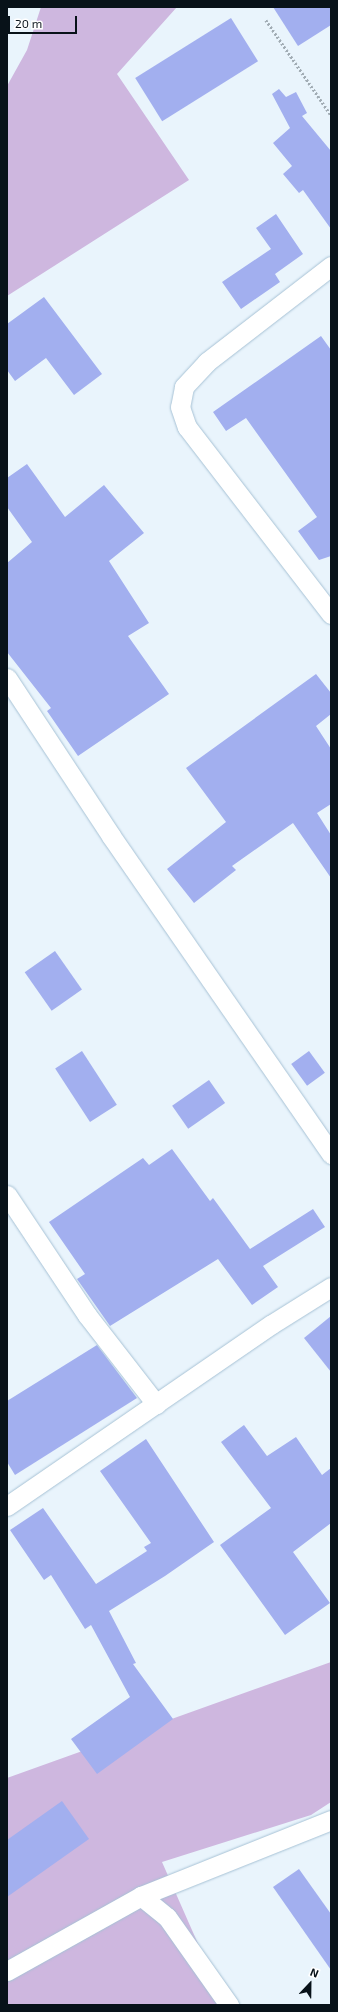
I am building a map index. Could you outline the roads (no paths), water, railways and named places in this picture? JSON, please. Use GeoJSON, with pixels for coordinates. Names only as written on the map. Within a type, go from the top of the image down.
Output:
{"type":"FeatureCollection","features":[{"type":"Feature","properties":{"kind":"street"},"geometry":{"type":"LineString","coordinates":[[331,266],[207,362],[184,387],[180,407],[187,427],[331,614]]}},
{"type":"Feature","properties":{"kind":"street"},"geometry":{"type":"LineString","coordinates":[[7,678],[111,836],[331,1154]]}},
{"type":"Feature","properties":{"kind":"street"},"geometry":{"type":"LineString","coordinates":[[7,1195],[87,1315],[156,1404]]}},
{"type":"Feature","properties":{"kind":"street"},"geometry":{"type":"LineString","coordinates":[[7,1506],[331,1286]]}},
{"type":"Feature","properties":{"kind":"street"},"geometry":{"type":"LineString","coordinates":[[7,1970],[141,1896],[331,1820]]}},
{"type":"Feature","properties":{"kind":"street"},"geometry":{"type":"LineString","coordinates":[[167,1886],[167,1917]]}},
{"type":"Feature","properties":{"kind":"street"},"geometry":{"type":"LineString","coordinates":[[141,1896],[167,1917],[229,2005]]}}]}
